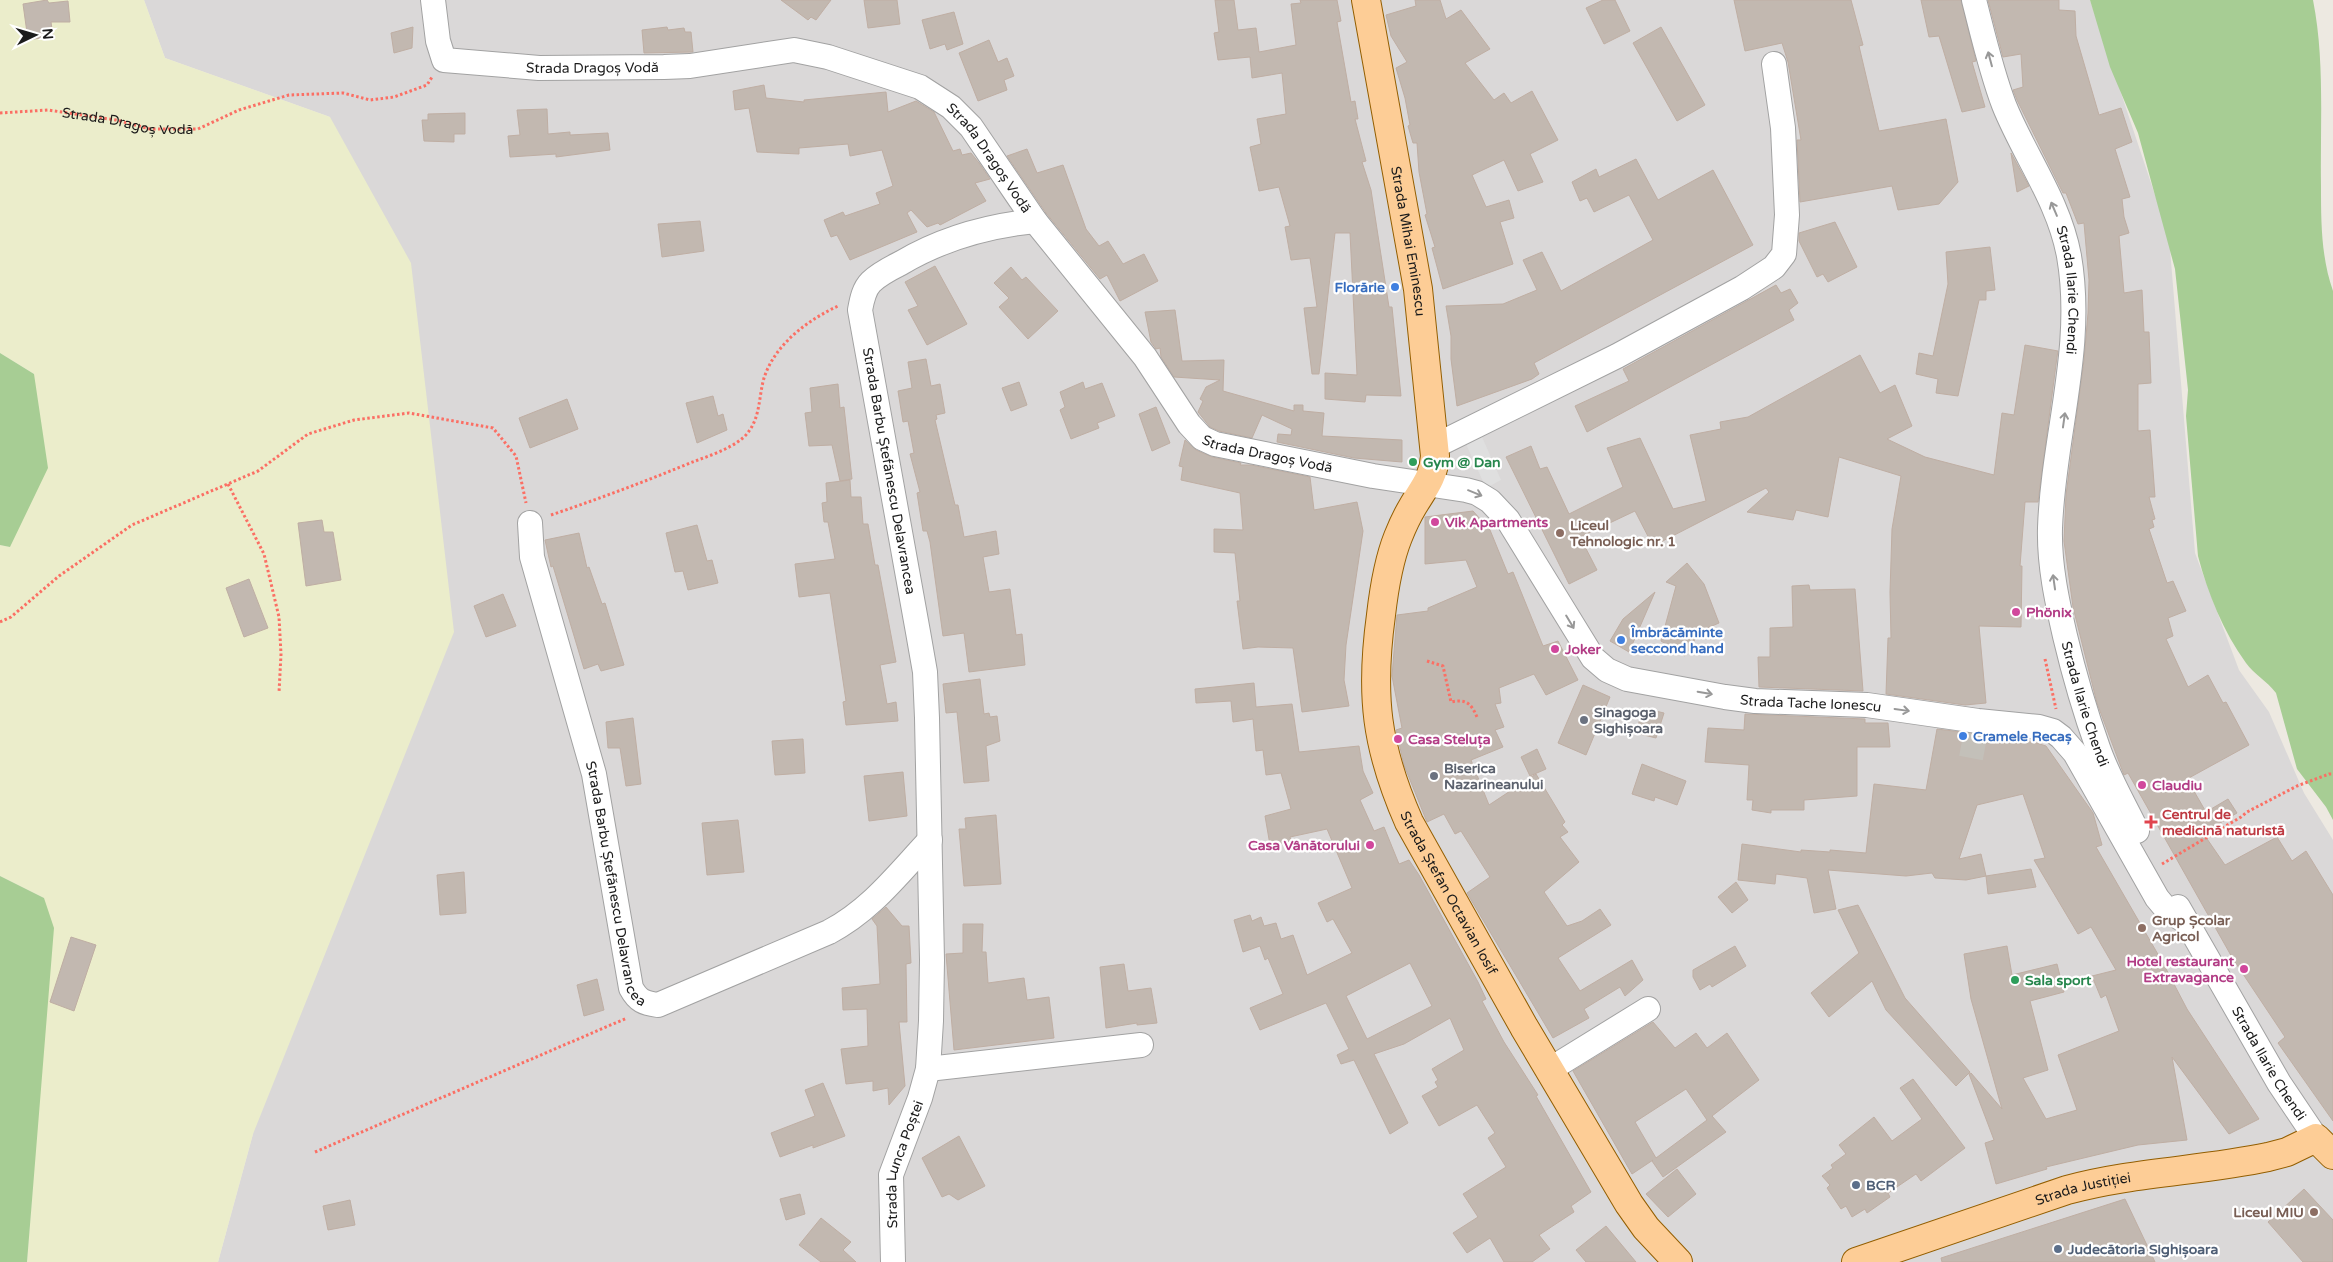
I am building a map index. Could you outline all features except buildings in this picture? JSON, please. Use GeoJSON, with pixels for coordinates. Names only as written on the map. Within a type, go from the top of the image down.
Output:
{"type":"FeatureCollection","features":[{"type":"Feature","properties":{"kind":"main road","name":"Strada Mihai Eminescu"},"geometry":{"type":"LineString","coordinates":[[1366,0],[1418,288],[1435,446],[1435,465],[1428,484]]}},
{"type":"Feature","properties":{"kind":"main road","name":"Strada Ștefan Octavian Iosif"},"geometry":{"type":"LineString","coordinates":[[1428,484],[1410,511],[1397,540],[1383,598],[1375,669],[1375,695],[1382,747],[1395,789],[1410,822],[1549,1070],[1629,1204],[1646,1228],[1678,1262]]}},
{"type":"Feature","properties":{"kind":"main road","name":"Strada Justiției"},"geometry":{"type":"LineString","coordinates":[[1856,1262],[2086,1185],[2131,1176],[2268,1158],[2287,1152],[2324,1147]]}},
{"type":"Feature","properties":{"kind":"street"},"geometry":{"type":"LineString","coordinates":[[433,0],[438,41],[444,60]]}},
{"type":"Feature","properties":{"kind":"street","name":"Strada Ilarie Chendi"},"geometry":{"type":"LineString","coordinates":[[1974,0],[2004,104],[2056,215],[2069,254],[2073,294],[2070,376],[2052,499],[2050,530],[2051,563],[2058,605],[2081,696],[2099,750],[2156,867],[2185,921],[2279,1083],[2324,1147]]}},
{"type":"Feature","properties":{"kind":"street","name":"Strada Dragoș Vodă"},"geometry":{"type":"LineString","coordinates":[[444,60],[539,68],[664,67],[690,66],[775,51],[794,50],[810,52],[920,87],[936,96],[971,128],[1035,221],[1128,335],[1189,424],[1202,438],[1215,444],[1373,476],[1428,484]]}},
{"type":"Feature","properties":{"kind":"street"},"geometry":{"type":"LineString","coordinates":[[1435,446],[1617,356],[1742,288],[1774,267],[1784,254],[1787,215],[1783,128],[1774,64]]}},
{"type":"Feature","properties":{"kind":"street"},"geometry":{"type":"LineString","coordinates":[[863,294],[877,278],[917,253],[935,245],[992,226],[1035,221]]}},
{"type":"Feature","properties":{"kind":"street","name":"Strada Barbu Ștefănescu Delavrancea"},"geometry":{"type":"LineString","coordinates":[[863,294],[860,310],[924,672],[932,960],[928,1069]]}},
{"type":"Feature","properties":{"kind":"street","name":"Strada Tache Ionescu"},"geometry":{"type":"LineString","coordinates":[[1428,484],[1454,487],[1478,493],[1499,509],[1508,520],[1588,650],[1607,670],[1618,676],[1638,682],[1756,701],[1867,706],[1977,726],[2039,727],[2053,731],[2076,753],[2157,898],[2167,910],[2185,921]]}},
{"type":"Feature","properties":{"kind":"street","name":"Strada Barbu Ștefănescu Delavrancea"},"geometry":{"type":"LineString","coordinates":[[530,523],[532,557],[594,774],[631,988],[637,998],[644,1003],[658,1005],[829,932],[850,920],[874,902],[930,840]]}},
{"type":"Feature","properties":{"kind":"street"},"geometry":{"type":"LineString","coordinates":[[1549,1070],[1648,1009]]}},
{"type":"Feature","properties":{"kind":"street"},"geometry":{"type":"LineString","coordinates":[[928,1069],[1141,1045]]}},
{"type":"Feature","properties":{"kind":"street","name":"Strada Lunca Poștei"},"geometry":{"type":"LineString","coordinates":[[893,1262],[891,1175],[920,1098],[928,1069]]}},
{"type":"Feature","properties":{"kind":"path","name":"Strada Dragoș Vodă"},"geometry":{"type":"LineString","coordinates":[[0,113],[48,110],[116,120],[150,129],[198,129],[239,110],[289,95],[343,93],[370,100],[394,97],[427,84],[444,60]]}},
{"type":"Feature","properties":{"kind":"path"},"geometry":{"type":"LineString","coordinates":[[0,622],[11,617],[59,576],[132,525],[258,471],[308,434],[354,420],[409,413],[493,428],[516,456],[530,523],[638,485],[728,448],[743,438],[758,416],[765,376],[785,344],[804,325],[821,314],[863,294]]}},
{"type":"Feature","properties":{"kind":"path"},"geometry":{"type":"LineString","coordinates":[[228,484],[264,554],[279,617],[281,654],[279,693]]}},
{"type":"Feature","properties":{"kind":"path"},"geometry":{"type":"LineString","coordinates":[[1427,661],[1443,666],[1451,702],[1462,700],[1468,702],[1477,717]]}},
{"type":"Feature","properties":{"kind":"path"},"geometry":{"type":"LineString","coordinates":[[2156,867],[2247,812],[2297,786],[2328,774],[2333,774]]}},
{"type":"Feature","properties":{"kind":"path"},"geometry":{"type":"LineString","coordinates":[[315,1152],[658,1005]]}},
{"type":"Feature","properties":{"kind":"shaded area"},"geometry":{"type":"Polygon","coordinates":[[[144,0],[2090,0],[2169,237],[2195,553],[2239,670],[2269,712],[2304,793],[2333,840],[2333,1262],[218,1262],[253,1134],[330,117],[165,58],[144,0]]]}},
{"type":"Feature","properties":{"kind":"shaded area"},"geometry":{"type":"Polygon","coordinates":[[[1482,437],[1501,480],[1486,488],[1466,444],[1482,437]]]}},
{"type":"Feature","properties":{"kind":"green space"},"geometry":{"type":"Polygon","coordinates":[[[0,0],[144,0],[165,58],[330,117],[411,263],[454,632],[253,1134],[218,1262],[27,1262],[33,1184],[44,898],[0,876],[0,545],[10,547],[34,374],[0,353],[0,0]]]}},
{"type":"Feature","properties":{"kind":"green space"},"geometry":{"type":"Polygon","coordinates":[[[2090,0],[2313,0],[2321,69],[2322,239],[2333,291],[2333,820],[2326,807],[2297,769],[2276,693],[2249,667],[2230,638],[2217,612],[2202,570],[2198,556],[2186,416],[2188,390],[2175,269],[2138,133],[2110,67],[2090,0]]]}},
{"type":"Feature","properties":{"kind":"green space"},"geometry":{"type":"Polygon","coordinates":[[[0,353],[34,374],[48,468],[10,547],[0,545],[0,353]]]}},
{"type":"Feature","properties":{"kind":"green space"},"geometry":{"type":"Polygon","coordinates":[[[0,876],[44,898],[54,928],[27,1262],[0,1262],[0,876]]]}},
{"type":"Feature","properties":{"kind":"tunnel"},"geometry":{"type":"LineString","coordinates":[[1971,758],[1976,731]]}},
{"type":"Feature","properties":{"kind":"place","name":"Florărie"},"geometry":{"type":"Point","coordinates":[1395,287]}},
{"type":"Feature","properties":{"kind":"place","name":"Gym @ Dan"},"geometry":{"type":"Point","coordinates":[1413,462]}},
{"type":"Feature","properties":{"kind":"place","name":"Vik Apartments"},"geometry":{"type":"Point","coordinates":[1435,522]}},
{"type":"Feature","properties":{"kind":"place","name":"Liceul Tehnologic nr. 1"},"geometry":{"type":"Point","coordinates":[1560,533]}},
{"type":"Feature","properties":{"kind":"place","name":"Phönix"},"geometry":{"type":"Point","coordinates":[2016,612]}},
{"type":"Feature","properties":{"kind":"place","name":"Îmbrăcăminte seccond hand"},"geometry":{"type":"Point","coordinates":[1621,640]}},
{"type":"Feature","properties":{"kind":"place","name":"Joker"},"geometry":{"type":"Point","coordinates":[1555,649]}},
{"type":"Feature","properties":{"kind":"place","name":"Sinagoga Sighișoara"},"geometry":{"type":"Point","coordinates":[1584,720]}},
{"type":"Feature","properties":{"kind":"place","name":"Cramele Recaș"},"geometry":{"type":"Point","coordinates":[1963,736]}},
{"type":"Feature","properties":{"kind":"place","name":"Casa Steluța"},"geometry":{"type":"Point","coordinates":[1398,739]}},
{"type":"Feature","properties":{"kind":"place","name":"Biserica Nazarineanului"},"geometry":{"type":"Point","coordinates":[1434,776]}},
{"type":"Feature","properties":{"kind":"place","name":"Claudiu"},"geometry":{"type":"Point","coordinates":[2142,785]}},
{"type":"Feature","properties":{"kind":"place","name":"Centrul de medicină naturistă"},"geometry":{"type":"Point","coordinates":[2151,822]}},
{"type":"Feature","properties":{"kind":"place","name":"Casa Vânătorului"},"geometry":{"type":"Point","coordinates":[1370,845]}},
{"type":"Feature","properties":{"kind":"place","name":"Grup Școlar Agricol"},"geometry":{"type":"Point","coordinates":[2142,928]}},
{"type":"Feature","properties":{"kind":"place","name":"Hotel restaurant Extravagance"},"geometry":{"type":"Point","coordinates":[2244,969]}},
{"type":"Feature","properties":{"kind":"place","name":"Sala sport"},"geometry":{"type":"Point","coordinates":[2015,980]}},
{"type":"Feature","properties":{"kind":"place","name":"BCR"},"geometry":{"type":"Point","coordinates":[1856,1185]}},
{"type":"Feature","properties":{"kind":"place","name":"Liceul MIU"},"geometry":{"type":"Point","coordinates":[2314,1212]}},
{"type":"Feature","properties":{"kind":"place","name":"Judecătoria Sighișoara"},"geometry":{"type":"Point","coordinates":[2058,1249]}}]}
